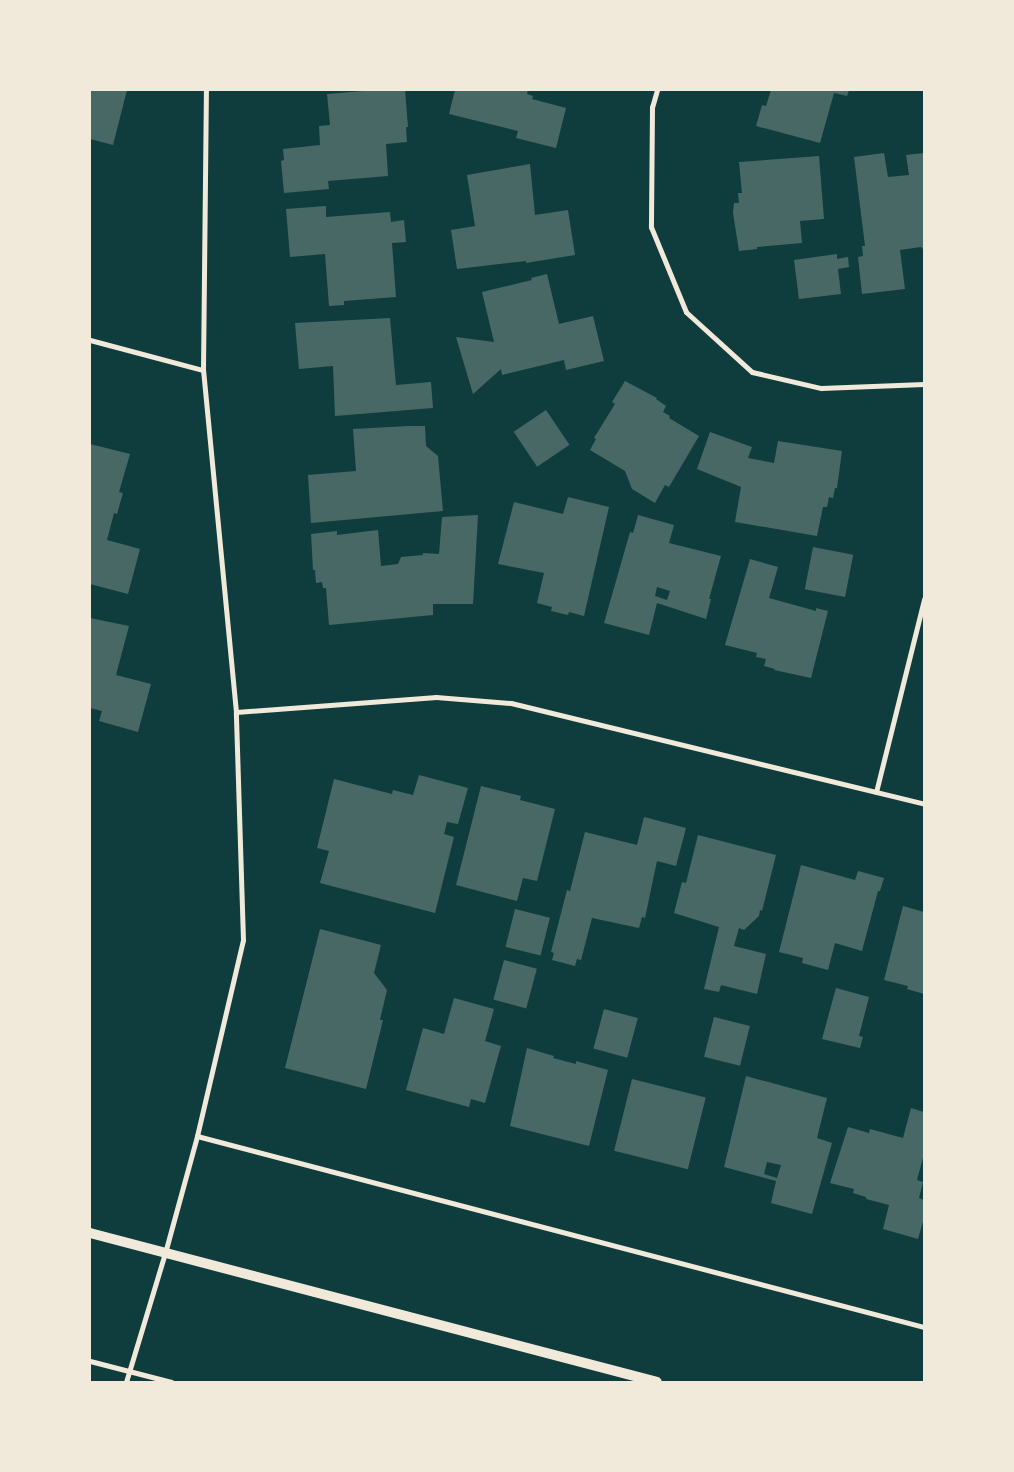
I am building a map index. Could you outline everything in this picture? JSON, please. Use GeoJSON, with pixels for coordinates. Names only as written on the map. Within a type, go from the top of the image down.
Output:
{"type":"FeatureCollection","features":[{"type":"Feature","properties":{"kind":"main road"},"geometry":{"type":"LineString","coordinates":[[90,1233],[657,1382]]}},
{"type":"Feature","properties":{"kind":"street"},"geometry":{"type":"LineString","coordinates":[[126,1382],[165,1253],[197,1136],[243,940],[236,712],[203,370],[206,90]]}},
{"type":"Feature","properties":{"kind":"street"},"geometry":{"type":"LineString","coordinates":[[657,90],[652,107],[651,227],[686,312],[752,372],[821,388],[924,384]]}},
{"type":"Feature","properties":{"kind":"street"},"geometry":{"type":"LineString","coordinates":[[90,340],[203,370]]}},
{"type":"Feature","properties":{"kind":"street"},"geometry":{"type":"LineString","coordinates":[[876,792],[924,599]]}},
{"type":"Feature","properties":{"kind":"street"},"geometry":{"type":"LineString","coordinates":[[236,712],[436,697],[511,703],[924,804]]}},
{"type":"Feature","properties":{"kind":"street"},"geometry":{"type":"LineString","coordinates":[[197,1136],[924,1327]]}},
{"type":"Feature","properties":{"kind":"street"},"geometry":{"type":"LineString","coordinates":[[90,1361],[171,1382]]}},
{"type":"Feature","properties":{"kind":"building"},"geometry":{"type":"Polygon","coordinates":[[[90,90],[127,90],[113,145],[90,139],[90,90]]]}},
{"type":"Feature","properties":{"kind":"building"},"geometry":{"type":"Polygon","coordinates":[[[375,90],[405,90],[408,127],[406,127],[407,142],[386,144],[388,176],[328,181],[329,189],[284,193],[281,161],[284,160],[283,149],[320,145],[319,126],[330,125],[327,94],[375,90]]]}},
{"type":"Feature","properties":{"kind":"building"},"geometry":{"type":"Polygon","coordinates":[[[455,90],[528,90],[527,94],[533,96],[532,99],[566,108],[556,148],[516,138],[518,131],[449,114],[455,90]]]}},
{"type":"Feature","properties":{"kind":"building"},"geometry":{"type":"Polygon","coordinates":[[[771,90],[849,90],[847,96],[834,93],[820,143],[756,126],[762,105],[766,106],[771,90]]]}},
{"type":"Feature","properties":{"kind":"building"},"geometry":{"type":"Polygon","coordinates":[[[884,153],[888,177],[909,175],[906,155],[924,153],[924,250],[921,247],[900,250],[905,289],[862,294],[858,257],[863,256],[862,246],[865,246],[854,157],[884,153]]]}},
{"type":"Feature","properties":{"kind":"building"},"geometry":{"type":"Polygon","coordinates":[[[819,156],[824,219],[800,221],[802,243],[757,247],[757,249],[739,251],[733,213],[734,203],[739,203],[738,193],[742,193],[739,162],[819,156]]]}},
{"type":"Feature","properties":{"kind":"building"},"geometry":{"type":"Polygon","coordinates":[[[530,164],[535,215],[568,210],[575,255],[526,263],[526,261],[457,269],[451,230],[475,226],[467,175],[530,164]]]}},
{"type":"Feature","properties":{"kind":"building"},"geometry":{"type":"Polygon","coordinates":[[[326,206],[326,217],[390,212],[391,222],[404,220],[406,242],[392,243],[396,297],[344,301],[344,305],[329,306],[325,254],[290,257],[286,209],[326,206]]]}},
{"type":"Feature","properties":{"kind":"building"},"geometry":{"type":"Polygon","coordinates":[[[837,254],[837,259],[848,257],[849,267],[838,269],[841,294],[799,299],[794,260],[837,254]]]}},
{"type":"Feature","properties":{"kind":"building"},"geometry":{"type":"Polygon","coordinates":[[[547,274],[559,324],[593,316],[604,361],[566,370],[564,360],[502,375],[501,369],[473,394],[456,337],[494,342],[482,292],[532,280],[531,278],[547,274]]]}},
{"type":"Feature","properties":{"kind":"building"},"geometry":{"type":"Polygon","coordinates":[[[390,318],[396,385],[431,382],[433,408],[335,416],[333,366],[299,369],[295,323],[390,318]]]}},
{"type":"Feature","properties":{"kind":"building"},"geometry":{"type":"Polygon","coordinates":[[[625,381],[657,398],[666,406],[663,412],[670,416],[669,418],[699,436],[669,487],[665,485],[655,503],[632,489],[625,471],[590,450],[596,439],[594,438],[615,404],[612,402],[625,381]]]}},
{"type":"Feature","properties":{"kind":"building"},"geometry":{"type":"Polygon","coordinates":[[[546,410],[569,445],[537,467],[514,432],[546,410]]]}},
{"type":"Feature","properties":{"kind":"building"},"geometry":{"type":"Polygon","coordinates":[[[425,426],[426,446],[438,456],[443,511],[311,523],[308,475],[356,471],[353,429],[425,426]]]}},
{"type":"Feature","properties":{"kind":"building"},"geometry":{"type":"Polygon","coordinates":[[[710,432],[752,447],[748,458],[774,463],[778,441],[842,451],[837,488],[835,488],[833,498],[829,497],[827,507],[823,507],[817,536],[735,522],[741,487],[697,469],[710,432]]]}},
{"type":"Feature","properties":{"kind":"building"},"geometry":{"type":"Polygon","coordinates":[[[90,444],[130,454],[119,492],[123,493],[117,514],[114,513],[107,540],[140,549],[128,594],[90,584],[90,444]]]}},
{"type":"Feature","properties":{"kind":"building"},"geometry":{"type":"Polygon","coordinates":[[[568,497],[609,507],[584,616],[569,612],[568,615],[551,611],[552,607],[537,603],[544,573],[498,564],[514,502],[563,514],[568,497]]]}},
{"type":"Feature","properties":{"kind":"building"},"geometry":{"type":"Polygon","coordinates":[[[478,515],[473,604],[433,604],[433,615],[329,625],[326,588],[323,588],[322,582],[316,583],[315,570],[313,570],[311,534],[337,531],[337,535],[378,530],[381,566],[398,564],[401,557],[423,555],[423,553],[439,554],[442,517],[478,515]]]}},
{"type":"Feature","properties":{"kind":"building"},"geometry":{"type":"Polygon","coordinates":[[[638,515],[674,525],[669,543],[721,556],[709,599],[711,599],[706,619],[657,603],[649,635],[604,623],[630,532],[633,533],[638,515]],[[657,587],[655,596],[667,600],[670,591],[657,587]]]}},
{"type":"Feature","properties":{"kind":"building"},"geometry":{"type":"Polygon","coordinates":[[[813,547],[853,555],[845,597],[805,589],[813,547]]]}},
{"type":"Feature","properties":{"kind":"building"},"geometry":{"type":"Polygon","coordinates":[[[750,559],[778,567],[769,598],[816,611],[816,608],[828,611],[811,678],[774,670],[764,666],[766,659],[756,657],[757,653],[725,645],[750,559]]]}},
{"type":"Feature","properties":{"kind":"building"},"geometry":{"type":"Polygon","coordinates":[[[90,618],[129,626],[116,675],[151,684],[138,732],[99,721],[102,711],[90,708],[90,618]]]}},
{"type":"Feature","properties":{"kind":"building"},"geometry":{"type":"Polygon","coordinates":[[[419,775],[468,788],[458,824],[447,822],[444,834],[454,837],[435,913],[320,883],[329,851],[317,848],[334,779],[392,794],[393,790],[413,795],[419,775]]]}},
{"type":"Feature","properties":{"kind":"building"},"geometry":{"type":"Polygon","coordinates":[[[481,786],[521,796],[520,800],[555,809],[537,881],[523,878],[517,901],[456,885],[481,786]]]}},
{"type":"Feature","properties":{"kind":"building"},"geometry":{"type":"Polygon","coordinates":[[[644,817],[686,828],[676,866],[657,861],[645,918],[642,917],[639,928],[592,918],[581,960],[577,959],[575,966],[552,960],[554,953],[551,952],[567,890],[570,891],[585,832],[637,845],[644,817]]]}},
{"type":"Feature","properties":{"kind":"building"},"geometry":{"type":"Polygon","coordinates":[[[698,835],[776,855],[762,911],[760,910],[759,916],[744,930],[739,928],[734,946],[766,954],[757,994],[721,985],[719,992],[704,989],[719,927],[674,913],[682,882],[686,883],[698,835]]]}},
{"type":"Feature","properties":{"kind":"building"},"geometry":{"type":"Polygon","coordinates":[[[801,865],[855,880],[858,871],[884,878],[880,891],[878,891],[862,951],[835,943],[828,970],[802,963],[803,958],[779,952],[801,865]]]}},
{"type":"Feature","properties":{"kind":"building"},"geometry":{"type":"Polygon","coordinates":[[[903,906],[924,912],[924,994],[907,989],[908,986],[884,980],[903,906]]]}},
{"type":"Feature","properties":{"kind":"building"},"geometry":{"type":"Polygon","coordinates":[[[515,909],[550,918],[540,956],[506,947],[515,909]]]}},
{"type":"Feature","properties":{"kind":"building"},"geometry":{"type":"Polygon","coordinates":[[[320,929],[381,945],[374,973],[387,990],[380,1020],[383,1020],[366,1089],[285,1068],[320,929]]]}},
{"type":"Feature","properties":{"kind":"building"},"geometry":{"type":"Polygon","coordinates":[[[504,960],[537,969],[526,1008],[493,1000],[504,960]]]}},
{"type":"Feature","properties":{"kind":"building"},"geometry":{"type":"Polygon","coordinates":[[[836,988],[869,997],[859,1036],[863,1037],[860,1048],[822,1039],[836,988]]]}},
{"type":"Feature","properties":{"kind":"building"},"geometry":{"type":"Polygon","coordinates":[[[454,998],[494,1009],[485,1041],[501,1046],[485,1103],[471,1099],[469,1107],[406,1090],[423,1028],[444,1034],[454,998]]]}},
{"type":"Feature","properties":{"kind":"building"},"geometry":{"type":"Polygon","coordinates":[[[604,1009],[638,1018],[627,1058],[593,1049],[604,1009]]]}},
{"type":"Feature","properties":{"kind":"building"},"geometry":{"type":"Polygon","coordinates":[[[714,1017],[750,1026],[740,1066],[704,1057],[714,1017]]]}},
{"type":"Feature","properties":{"kind":"building"},"geometry":{"type":"Polygon","coordinates":[[[527,1048],[554,1056],[553,1058],[576,1064],[576,1061],[608,1070],[589,1146],[510,1126],[527,1048]]]}},
{"type":"Feature","properties":{"kind":"building"},"geometry":{"type":"Polygon","coordinates":[[[746,1076],[827,1098],[817,1138],[832,1143],[812,1214],[771,1203],[776,1181],[724,1167],[746,1076]],[[767,1162],[764,1174],[777,1178],[781,1165],[767,1162]]]}},
{"type":"Feature","properties":{"kind":"building"},"geometry":{"type":"Polygon","coordinates":[[[632,1079],[706,1097],[688,1169],[614,1151],[632,1079]]]}},
{"type":"Feature","properties":{"kind":"building"},"geometry":{"type":"Polygon","coordinates":[[[911,1108],[924,1112],[924,1154],[917,1180],[923,1182],[919,1198],[924,1200],[924,1218],[918,1239],[883,1229],[889,1205],[866,1199],[866,1197],[853,1193],[854,1189],[830,1183],[848,1127],[869,1133],[870,1129],[903,1138],[911,1108]]]}}]}
